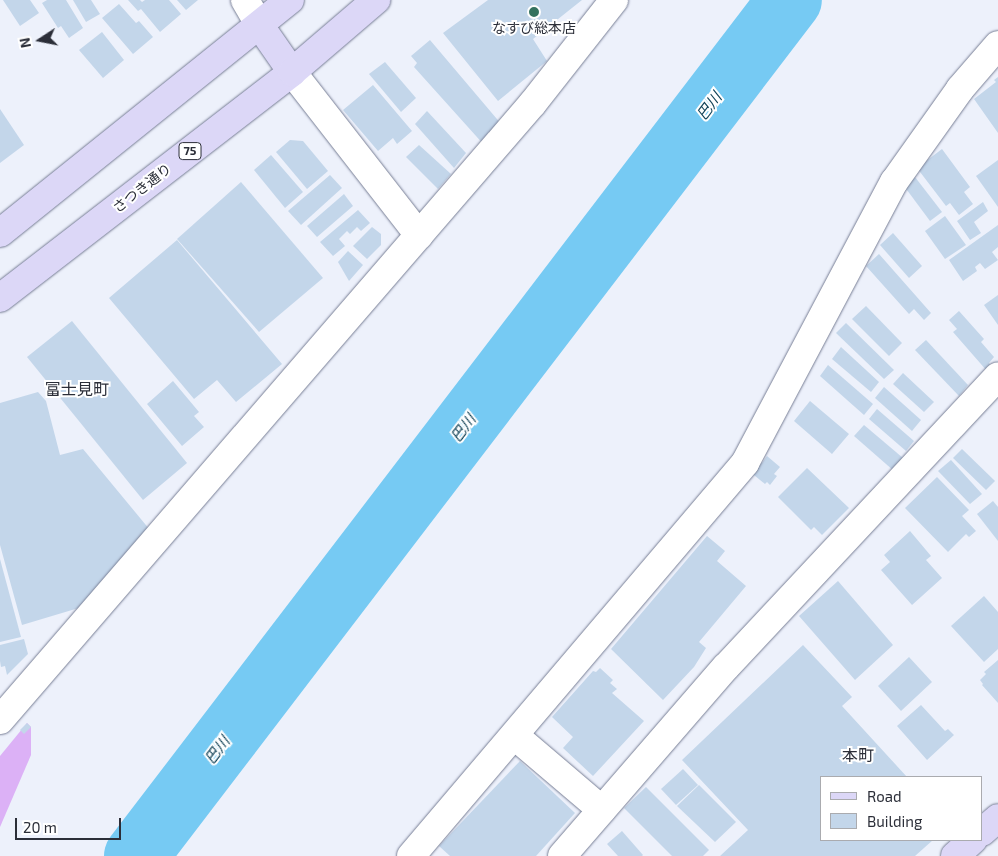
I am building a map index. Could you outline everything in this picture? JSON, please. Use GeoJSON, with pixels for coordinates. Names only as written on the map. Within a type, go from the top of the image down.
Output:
{"type":"FeatureCollection","features":[{"type":"Feature","properties":{"kind":"main road"},"geometry":{"type":"LineString","coordinates":[[0,232],[260,26],[290,0]]}},
{"type":"Feature","properties":{"kind":"main road","name":"さつき通り"},"geometry":{"type":"LineString","coordinates":[[0,298],[292,72],[376,0]]}},
{"type":"Feature","properties":{"kind":"main road"},"geometry":{"type":"LineString","coordinates":[[260,26],[292,72]]}},
{"type":"Feature","properties":{"kind":"main road"},"geometry":{"type":"LineString","coordinates":[[983,831],[998,818]]}},
{"type":"Feature","properties":{"kind":"main road"},"geometry":{"type":"LineString","coordinates":[[955,856],[972,841]]}},
{"type":"Feature","properties":{"kind":"street"},"geometry":{"type":"LineString","coordinates":[[245,0],[260,26]]}},
{"type":"Feature","properties":{"kind":"street"},"geometry":{"type":"LineString","coordinates":[[0,720],[533,103],[614,0]]}},
{"type":"Feature","properties":{"kind":"street"},"geometry":{"type":"LineString","coordinates":[[411,856],[515,736],[745,463],[894,182],[960,89],[998,46]]}},
{"type":"Feature","properties":{"kind":"street"},"geometry":{"type":"LineString","coordinates":[[292,72],[419,235]]}},
{"type":"Feature","properties":{"kind":"street"},"geometry":{"type":"LineString","coordinates":[[562,856],[726,668],[998,376]]}},
{"type":"Feature","properties":{"kind":"street"},"geometry":{"type":"LineString","coordinates":[[515,736],[602,810]]}},
{"type":"Feature","properties":{"kind":"shaded area"},"geometry":{"type":"Polygon","coordinates":[[[27,723],[31,727],[31,755],[0,827],[0,756],[27,723]]]}},
{"type":"Feature","properties":{"kind":"building"},"geometry":{"type":"Polygon","coordinates":[[[3,0],[30,0],[39,13],[20,26],[3,0]]]}},
{"type":"Feature","properties":{"kind":"building"},"geometry":{"type":"Polygon","coordinates":[[[47,0],[66,0],[83,28],[69,38],[61,26],[58,28],[42,3],[47,0]]]}},
{"type":"Feature","properties":{"kind":"building"},"geometry":{"type":"Polygon","coordinates":[[[73,0],[91,0],[100,14],[86,22],[73,0]]]}},
{"type":"Feature","properties":{"kind":"building"},"geometry":{"type":"Polygon","coordinates":[[[128,0],[140,0],[142,2],[145,0],[169,0],[181,14],[160,32],[141,9],[138,11],[128,0]]]}},
{"type":"Feature","properties":{"kind":"building"},"geometry":{"type":"Polygon","coordinates":[[[177,0],[198,0],[186,10],[177,0]]]}},
{"type":"Feature","properties":{"kind":"building"},"geometry":{"type":"Polygon","coordinates":[[[488,0],[582,0],[533,39],[547,61],[498,101],[443,33],[488,0]]]}},
{"type":"Feature","properties":{"kind":"building"},"geometry":{"type":"Polygon","coordinates":[[[119,4],[136,23],[139,21],[153,37],[133,54],[102,18],[119,4]]]}},
{"type":"Feature","properties":{"kind":"building"},"geometry":{"type":"Polygon","coordinates":[[[102,32],[124,60],[103,78],[79,50],[102,32]]]}},
{"type":"Feature","properties":{"kind":"building"},"geometry":{"type":"Polygon","coordinates":[[[430,40],[502,125],[485,146],[414,67],[417,63],[411,56],[430,40]]]}},
{"type":"Feature","properties":{"kind":"building"},"geometry":{"type":"Polygon","coordinates":[[[385,62],[416,98],[401,112],[369,74],[385,62]]]}},
{"type":"Feature","properties":{"kind":"building"},"geometry":{"type":"Polygon","coordinates":[[[998,77],[998,133],[974,99],[996,82],[994,80],[998,77]]]}},
{"type":"Feature","properties":{"kind":"building"},"geometry":{"type":"Polygon","coordinates":[[[373,85],[412,131],[397,144],[393,138],[378,151],[343,110],[373,85]]]}},
{"type":"Feature","properties":{"kind":"building"},"geometry":{"type":"Polygon","coordinates":[[[0,109],[24,145],[0,163],[0,109]]]}},
{"type":"Feature","properties":{"kind":"building"},"geometry":{"type":"Polygon","coordinates":[[[427,111],[466,153],[454,168],[415,124],[427,111]]]}},
{"type":"Feature","properties":{"kind":"building"},"geometry":{"type":"Polygon","coordinates":[[[290,140],[303,141],[328,171],[307,189],[276,152],[290,140]]]}},
{"type":"Feature","properties":{"kind":"building"},"geometry":{"type":"Polygon","coordinates":[[[419,145],[451,174],[438,189],[406,157],[419,145]]]}},
{"type":"Feature","properties":{"kind":"building"},"geometry":{"type":"Polygon","coordinates":[[[942,149],[970,187],[964,192],[973,204],[959,215],[950,203],[946,206],[917,168],[942,149]]]}},
{"type":"Feature","properties":{"kind":"building"},"geometry":{"type":"Polygon","coordinates":[[[271,155],[303,192],[285,208],[254,170],[271,155]]]}},
{"type":"Feature","properties":{"kind":"building"},"geometry":{"type":"Polygon","coordinates":[[[998,160],[998,207],[976,176],[998,160]]]}},
{"type":"Feature","properties":{"kind":"building"},"geometry":{"type":"Polygon","coordinates":[[[330,175],[342,188],[301,225],[288,211],[330,175]]]}},
{"type":"Feature","properties":{"kind":"building"},"geometry":{"type":"Polygon","coordinates":[[[915,177],[942,212],[930,221],[904,186],[915,177]]]}},
{"type":"Feature","properties":{"kind":"building"},"geometry":{"type":"Polygon","coordinates":[[[241,182],[323,278],[259,332],[177,239],[241,182]]]}},
{"type":"Feature","properties":{"kind":"building"},"geometry":{"type":"Polygon","coordinates":[[[344,194],[353,206],[317,237],[307,226],[344,194]]]}},
{"type":"Feature","properties":{"kind":"building"},"geometry":{"type":"Polygon","coordinates":[[[983,202],[988,211],[974,222],[981,233],[970,240],[957,221],[983,202]]]}},
{"type":"Feature","properties":{"kind":"building"},"geometry":{"type":"Polygon","coordinates":[[[358,210],[370,223],[361,231],[357,227],[350,234],[347,231],[339,239],[345,246],[333,256],[320,242],[358,210]]]}},
{"type":"Feature","properties":{"kind":"building"},"geometry":{"type":"Polygon","coordinates":[[[945,216],[966,245],[945,259],[925,231],[945,216]]]}},
{"type":"Feature","properties":{"kind":"building"},"geometry":{"type":"Polygon","coordinates":[[[998,225],[998,247],[992,252],[998,260],[985,269],[980,263],[975,267],[977,271],[963,281],[949,260],[998,225]]]}},
{"type":"Feature","properties":{"kind":"building"},"geometry":{"type":"Polygon","coordinates":[[[372,227],[381,234],[381,245],[367,259],[353,246],[372,227]]]}},
{"type":"Feature","properties":{"kind":"building"},"geometry":{"type":"Polygon","coordinates":[[[893,233],[922,266],[909,278],[880,245],[893,233]]]}},
{"type":"Feature","properties":{"kind":"building"},"geometry":{"type":"Polygon","coordinates":[[[177,240],[282,364],[236,402],[217,380],[194,399],[109,298],[177,240]]]}},
{"type":"Feature","properties":{"kind":"building"},"geometry":{"type":"Polygon","coordinates":[[[348,251],[363,265],[349,281],[338,262],[348,251]]]}},
{"type":"Feature","properties":{"kind":"building"},"geometry":{"type":"Polygon","coordinates":[[[879,254],[931,313],[924,320],[914,309],[909,314],[866,266],[879,254]]]}},
{"type":"Feature","properties":{"kind":"building"},"geometry":{"type":"Polygon","coordinates":[[[998,295],[998,325],[984,305],[998,295]]]}},
{"type":"Feature","properties":{"kind":"building"},"geometry":{"type":"Polygon","coordinates":[[[866,306],[902,343],[889,356],[852,319],[866,306]]]}},
{"type":"Feature","properties":{"kind":"building"},"geometry":{"type":"Polygon","coordinates":[[[959,311],[984,339],[981,342],[994,357],[989,363],[991,366],[987,371],[953,332],[957,329],[949,320],[959,311]]]}},
{"type":"Feature","properties":{"kind":"building"},"geometry":{"type":"Polygon","coordinates":[[[72,321],[187,463],[143,500],[27,357],[72,321]]]}},
{"type":"Feature","properties":{"kind":"building"},"geometry":{"type":"Polygon","coordinates":[[[846,323],[894,370],[884,379],[836,333],[846,323]]]}},
{"type":"Feature","properties":{"kind":"building"},"geometry":{"type":"Polygon","coordinates":[[[926,340],[968,385],[959,396],[915,350],[926,340]]]}},
{"type":"Feature","properties":{"kind":"building"},"geometry":{"type":"Polygon","coordinates":[[[841,347],[879,382],[871,392],[832,359],[841,347]]]}},
{"type":"Feature","properties":{"kind":"building"},"geometry":{"type":"Polygon","coordinates":[[[828,365],[873,404],[864,415],[820,376],[828,365]]]}},
{"type":"Feature","properties":{"kind":"building"},"geometry":{"type":"Polygon","coordinates":[[[903,373],[934,402],[924,412],[893,384],[903,373]]]}},
{"type":"Feature","properties":{"kind":"building"},"geometry":{"type":"Polygon","coordinates":[[[173,381],[199,412],[194,416],[204,427],[182,446],[147,404],[173,381]]]}},
{"type":"Feature","properties":{"kind":"building"},"geometry":{"type":"Polygon","coordinates":[[[884,387],[921,420],[912,431],[875,398],[884,387]]]}},
{"type":"Feature","properties":{"kind":"building"},"geometry":{"type":"Polygon","coordinates":[[[38,392],[46,401],[60,455],[83,449],[150,530],[82,607],[22,625],[0,545],[0,403],[38,392]]]}},
{"type":"Feature","properties":{"kind":"building"},"geometry":{"type":"Polygon","coordinates":[[[810,401],[849,434],[832,454],[794,421],[810,401]]]}},
{"type":"Feature","properties":{"kind":"building"},"geometry":{"type":"Polygon","coordinates":[[[877,409],[914,441],[906,451],[869,419],[877,409]]]}},
{"type":"Feature","properties":{"kind":"building"},"geometry":{"type":"Polygon","coordinates":[[[864,425],[903,458],[894,471],[854,436],[864,425]]]}},
{"type":"Feature","properties":{"kind":"building"},"geometry":{"type":"Polygon","coordinates":[[[962,449],[995,481],[986,490],[953,458],[962,449]]]}},
{"type":"Feature","properties":{"kind":"building"},"geometry":{"type":"Polygon","coordinates":[[[767,456],[780,467],[774,474],[777,476],[770,485],[767,482],[765,484],[749,471],[758,460],[762,463],[767,456]]]}},
{"type":"Feature","properties":{"kind":"building"},"geometry":{"type":"Polygon","coordinates":[[[951,460],[982,494],[970,504],[938,471],[951,460]]]}},
{"type":"Feature","properties":{"kind":"building"},"geometry":{"type":"Polygon","coordinates":[[[807,468],[849,508],[822,535],[814,527],[811,530],[778,497],[807,468]]]}},
{"type":"Feature","properties":{"kind":"building"},"geometry":{"type":"Polygon","coordinates":[[[937,477],[969,510],[962,516],[976,531],[969,537],[966,534],[948,552],[905,508],[937,477]]]}},
{"type":"Feature","properties":{"kind":"building"},"geometry":{"type":"Polygon","coordinates":[[[993,501],[998,507],[998,541],[977,514],[993,501]]]}},
{"type":"Feature","properties":{"kind":"building"},"geometry":{"type":"Polygon","coordinates":[[[910,531],[931,556],[926,560],[942,578],[912,605],[881,570],[890,562],[884,555],[910,531]]]}},
{"type":"Feature","properties":{"kind":"building"},"geometry":{"type":"Polygon","coordinates":[[[707,536],[725,551],[717,561],[746,586],[699,642],[706,648],[694,667],[663,700],[611,649],[707,536]]]}},
{"type":"Feature","properties":{"kind":"building"},"geometry":{"type":"Polygon","coordinates":[[[0,559],[21,637],[0,642],[0,559]]]}},
{"type":"Feature","properties":{"kind":"building"},"geometry":{"type":"Polygon","coordinates":[[[838,581],[893,645],[855,680],[799,616],[838,581]]]}},
{"type":"Feature","properties":{"kind":"building"},"geometry":{"type":"Polygon","coordinates":[[[984,596],[998,612],[998,649],[984,662],[951,626],[984,596]]]}},
{"type":"Feature","properties":{"kind":"building"},"geometry":{"type":"Polygon","coordinates":[[[24,639],[28,654],[7,675],[5,666],[1,667],[0,645],[24,639]]]}},
{"type":"Feature","properties":{"kind":"building"},"geometry":{"type":"Polygon","coordinates":[[[803,645],[852,697],[842,706],[906,776],[820,776],[820,841],[932,841],[915,856],[720,856],[748,830],[682,760],[803,645]]]}},
{"type":"Feature","properties":{"kind":"building"},"geometry":{"type":"Polygon","coordinates":[[[909,657],[932,682],[901,711],[878,686],[909,657]]]}},
{"type":"Feature","properties":{"kind":"building"},"geometry":{"type":"Polygon","coordinates":[[[998,660],[998,703],[982,685],[980,680],[986,674],[984,672],[998,660]]]}},
{"type":"Feature","properties":{"kind":"building"},"geometry":{"type":"Polygon","coordinates":[[[600,668],[613,680],[610,683],[617,689],[612,693],[644,721],[593,776],[563,748],[573,737],[552,717],[593,671],[596,672],[600,668]]]}},
{"type":"Feature","properties":{"kind":"building"},"geometry":{"type":"Polygon","coordinates":[[[921,705],[945,731],[948,729],[954,735],[927,760],[897,726],[921,705]]]}},
{"type":"Feature","properties":{"kind":"building"},"geometry":{"type":"Polygon","coordinates":[[[27,723],[31,727],[24,734],[20,730],[27,723]]]}},
{"type":"Feature","properties":{"kind":"building"},"geometry":{"type":"Polygon","coordinates":[[[520,761],[575,813],[536,856],[450,856],[439,846],[520,761]]]}},
{"type":"Feature","properties":{"kind":"building"},"geometry":{"type":"Polygon","coordinates":[[[683,769],[698,785],[676,805],[661,789],[683,769]]]}},
{"type":"Feature","properties":{"kind":"building"},"geometry":{"type":"Polygon","coordinates":[[[699,785],[736,822],[715,842],[677,806],[699,785]]]}},
{"type":"Feature","properties":{"kind":"building"},"geometry":{"type":"Polygon","coordinates":[[[646,787],[709,850],[703,856],[672,856],[624,808],[646,787]]]}},
{"type":"Feature","properties":{"kind":"building"},"geometry":{"type":"Polygon","coordinates":[[[622,831],[642,856],[618,856],[607,844],[622,831]]]}},
{"type":"Feature","properties":{"kind":"waterway","name":"巴川"},"geometry":{"type":"LineString","coordinates":[[136,856],[790,0]]}},
{"type":"Feature","properties":{"kind":"place","name":"なすび総本店"},"geometry":{"type":"Point","coordinates":[534,12]}},
{"type":"Feature","properties":{"kind":"district","name":"富士見町"},"geometry":{"type":"Point","coordinates":[77,389]}},
{"type":"Feature","properties":{"kind":"district","name":"本町"},"geometry":{"type":"Point","coordinates":[858,755]}}]}
